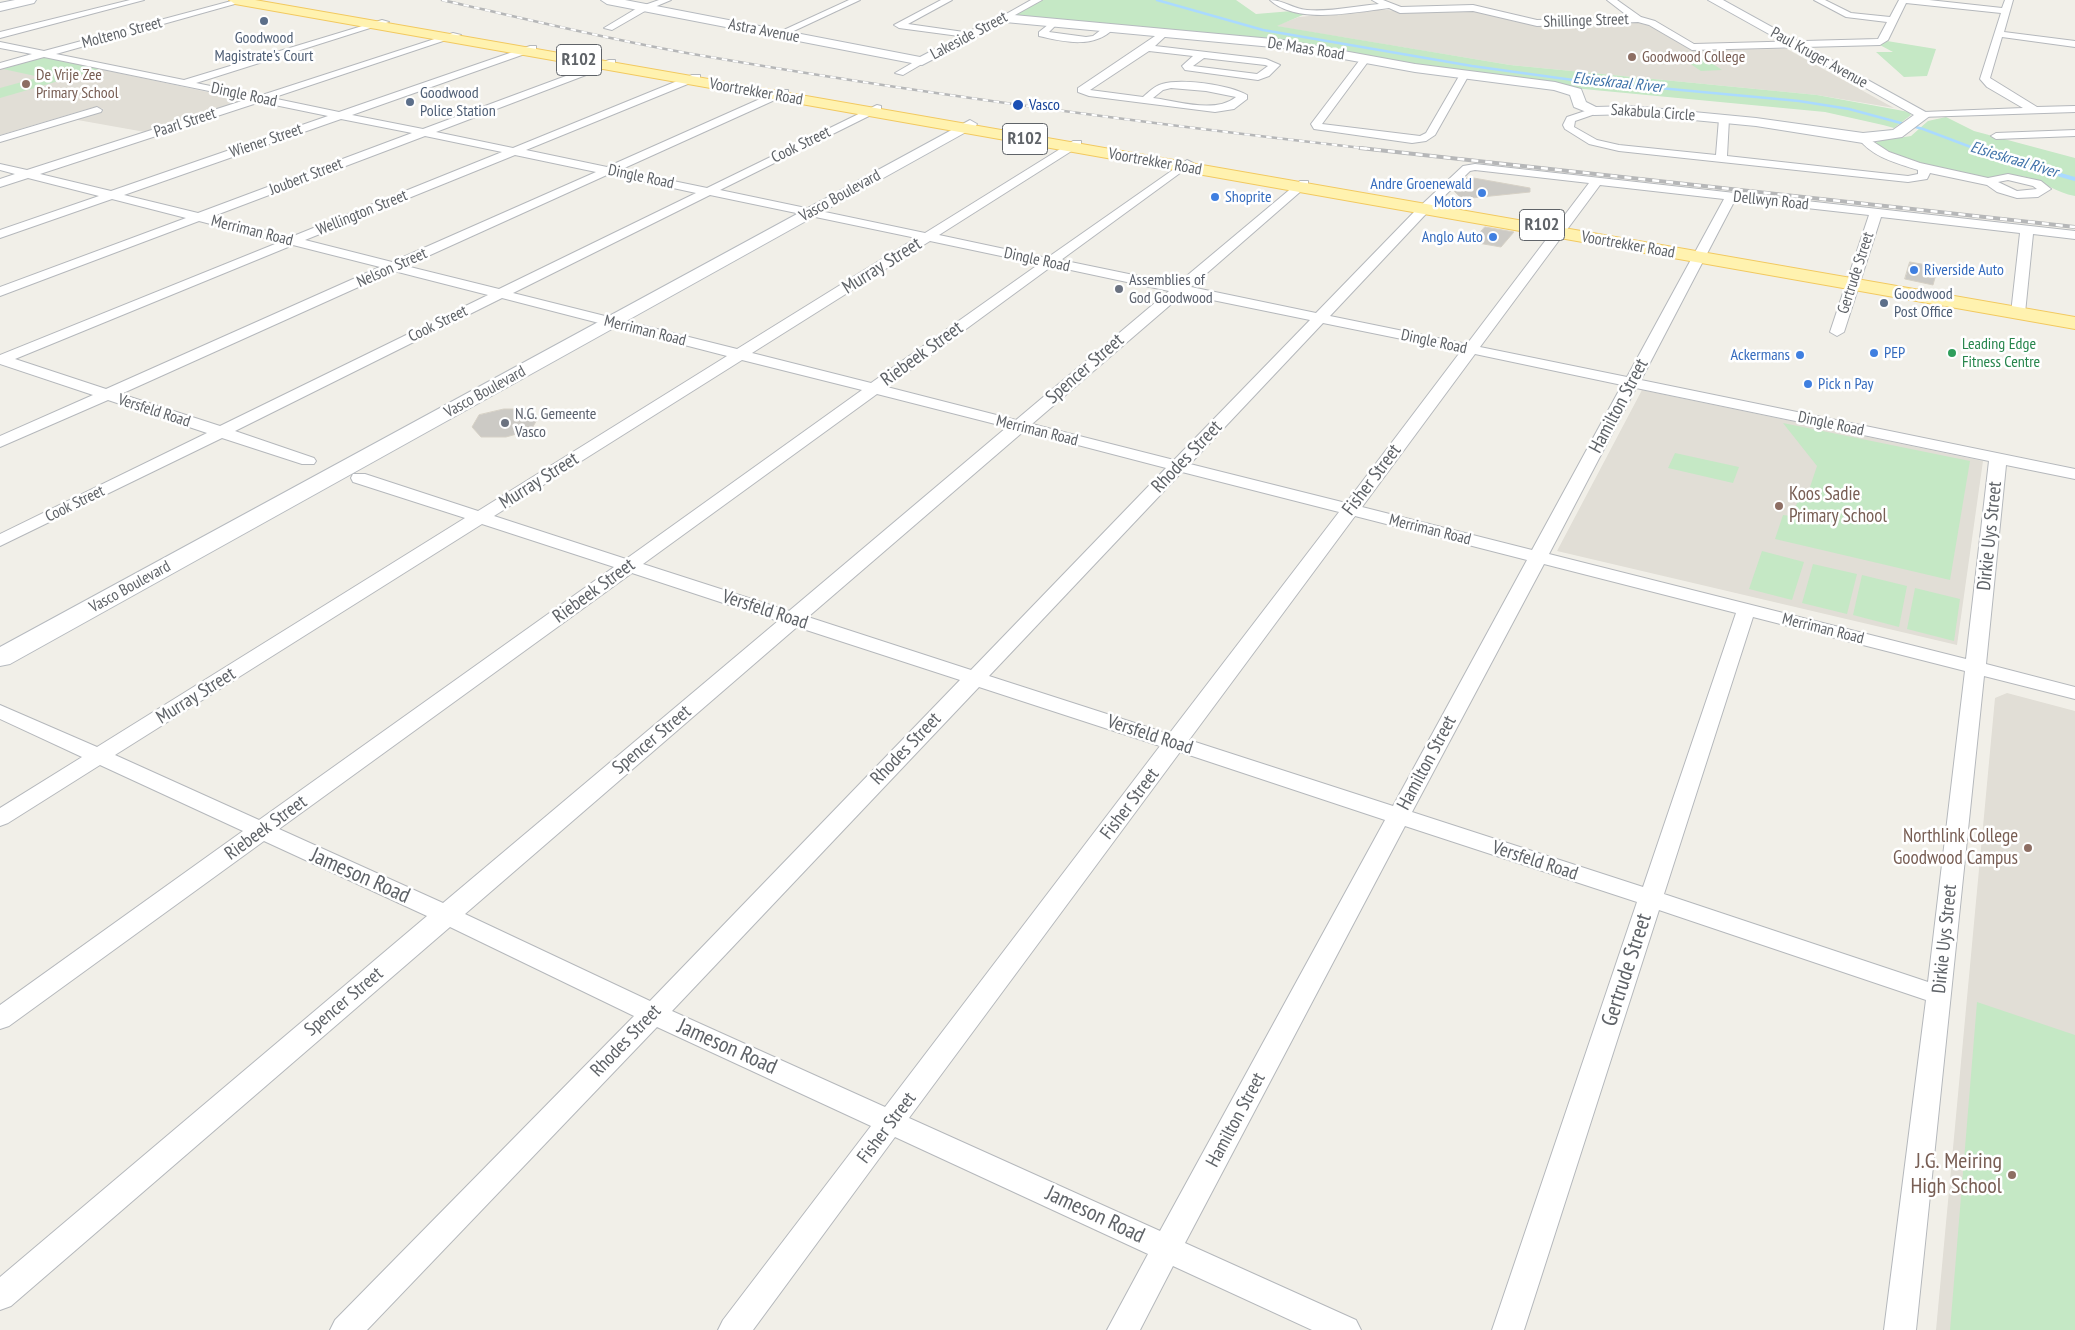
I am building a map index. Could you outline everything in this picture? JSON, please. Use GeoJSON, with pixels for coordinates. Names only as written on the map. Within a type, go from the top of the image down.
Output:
{"type":"FeatureCollection","features":[{"type":"Feature","properties":{"kind":"main road","name":"Voortrekker Road"},"geometry":{"type":"LineString","coordinates":[[240,0],[266,3],[2017,310],[2075,323]]}},
{"type":"Feature","properties":{"kind":"main road","name":"Voortrekker Road"},"geometry":{"type":"LineString","coordinates":[[2017,310],[2075,317]]}},
{"type":"Feature","properties":{"kind":"street"},"geometry":{"type":"LineString","coordinates":[[0,4],[15,0]]}},
{"type":"Feature","properties":{"kind":"street"},"geometry":{"type":"LineString","coordinates":[[0,7],[30,0]]}},
{"type":"Feature","properties":{"kind":"street"},"geometry":{"type":"LineString","coordinates":[[0,35],[140,0]]}},
{"type":"Feature","properties":{"kind":"street","name":"Molteno Street"},"geometry":{"type":"LineString","coordinates":[[0,66],[240,0]]}},
{"type":"Feature","properties":{"kind":"street","name":"Astra Avenue"},"geometry":{"type":"LineString","coordinates":[[606,0],[922,61]]}},
{"type":"Feature","properties":{"kind":"street"},"geometry":{"type":"LineString","coordinates":[[609,28],[646,8],[667,0]]}},
{"type":"Feature","properties":{"kind":"street"},"geometry":{"type":"LineString","coordinates":[[780,34],[856,0]]}},
{"type":"Feature","properties":{"kind":"street"},"geometry":{"type":"LineString","coordinates":[[948,0],[899,25],[971,36]]}},
{"type":"Feature","properties":{"kind":"street","name":"Lakeside Street"},"geometry":{"type":"LineString","coordinates":[[900,73],[1038,0]]}},
{"type":"Feature","properties":{"kind":"street"},"geometry":{"type":"LineString","coordinates":[[1274,0],[1295,11],[1304,13],[1388,6]]}},
{"type":"Feature","properties":{"kind":"street"},"geometry":{"type":"LineString","coordinates":[[1376,0],[1388,6]]}},
{"type":"Feature","properties":{"kind":"street"},"geometry":{"type":"LineString","coordinates":[[1611,0],[1638,19],[1652,23],[1695,48],[1875,43],[1883,40],[1904,0],[2005,12]]}},
{"type":"Feature","properties":{"kind":"street","name":"Paul Kruger Avenue"},"geometry":{"type":"LineString","coordinates":[[1714,0],[1922,117]]}},
{"type":"Feature","properties":{"kind":"street"},"geometry":{"type":"LineString","coordinates":[[1818,0],[1849,14],[1893,20]]}},
{"type":"Feature","properties":{"kind":"street"},"geometry":{"type":"LineString","coordinates":[[2009,0],[1985,74],[1985,81],[2034,110]]}},
{"type":"Feature","properties":{"kind":"street","name":"Shillinge Street"},"geometry":{"type":"LineString","coordinates":[[1388,6],[1406,10],[1475,4],[1534,23],[1638,19]]}},
{"type":"Feature","properties":{"kind":"street","name":"De Maas Road"},"geometry":{"type":"LineString","coordinates":[[1003,18],[1283,44],[1416,68],[1465,73],[1565,88],[1576,92],[1580,105],[1594,111]]}},
{"type":"Feature","properties":{"kind":"street"},"geometry":{"type":"LineString","coordinates":[[184,83],[380,24]]}},
{"type":"Feature","properties":{"kind":"street"},"geometry":{"type":"LineString","coordinates":[[1146,100],[1159,89],[1172,85],[1233,92],[1243,97],[1230,108],[1220,109],[1146,100],[1083,91],[1091,83],[1147,48],[1164,33]]}},
{"type":"Feature","properties":{"kind":"street"},"geometry":{"type":"LineString","coordinates":[[1998,34],[2075,44]]}},
{"type":"Feature","properties":{"kind":"street","name":"Paarl Street"},"geometry":{"type":"LineString","coordinates":[[0,183],[452,36]]}},
{"type":"Feature","properties":{"kind":"street","name":"Dingle Road"},"geometry":{"type":"LineString","coordinates":[[0,45],[2075,474]]}},
{"type":"Feature","properties":{"kind":"street"},"geometry":{"type":"LineString","coordinates":[[1147,48],[1202,54],[1266,62],[1275,65],[1266,74],[1258,76],[1188,68],[1187,66],[1202,54]]}},
{"type":"Feature","properties":{"kind":"street","name":"Wiener Street"},"geometry":{"type":"LineString","coordinates":[[0,234],[529,50]]}},
{"type":"Feature","properties":{"kind":"street"},"geometry":{"type":"LineString","coordinates":[[1365,59],[1316,124],[1318,128],[1412,140],[1425,139],[1430,135],[1465,73]]}},
{"type":"Feature","properties":{"kind":"street","name":"Joubert Street"},"geometry":{"type":"LineString","coordinates":[[0,292],[608,63]]}},
{"type":"Feature","properties":{"kind":"street","name":"Wellington Street"},"geometry":{"type":"LineString","coordinates":[[0,360],[692,78]]}},
{"type":"Feature","properties":{"kind":"street","name":"Nelson Street"},"geometry":{"type":"LineString","coordinates":[[0,442],[780,94]]}},
{"type":"Feature","properties":{"kind":"street","name":"Sakabula Circle"},"geometry":{"type":"LineString","coordinates":[[1863,138],[1866,144],[1874,150],[1922,166],[1925,172],[1923,176],[1908,179],[1619,148],[1594,142],[1570,129],[1568,125],[1571,119],[1594,111],[1626,109],[1724,118],[1863,138],[1889,137],[1902,132],[1922,117]]}},
{"type":"Feature","properties":{"kind":"street"},"geometry":{"type":"LineString","coordinates":[[1922,117],[2075,109]]}},
{"type":"Feature","properties":{"kind":"street"},"geometry":{"type":"LineString","coordinates":[[0,139],[97,110]]}},
{"type":"Feature","properties":{"kind":"street","name":"Cook Street"},"geometry":{"type":"LineString","coordinates":[[0,541],[873,110]]}},
{"type":"Feature","properties":{"kind":"street"},"geometry":{"type":"LineString","coordinates":[[1721,160],[1724,118]]}},
{"type":"Feature","properties":{"kind":"street","name":"Vasco Boulevard"},"geometry":{"type":"LineString","coordinates":[[0,658],[604,321],[961,125]]}},
{"type":"Feature","properties":{"kind":"street"},"geometry":{"type":"LineString","coordinates":[[1996,136],[2075,133]]}},
{"type":"Feature","properties":{"kind":"street","name":"Murray Street"},"geometry":{"type":"LineString","coordinates":[[0,818],[1074,145]]}},
{"type":"Feature","properties":{"kind":"street","name":"Riebeek Street"},"geometry":{"type":"LineString","coordinates":[[0,1019],[1184,164]]}},
{"type":"Feature","properties":{"kind":"street"},"geometry":{"type":"LineString","coordinates":[[1922,166],[1991,182]]}},
{"type":"Feature","properties":{"kind":"street","name":"Merriman Road"},"geometry":{"type":"LineString","coordinates":[[0,167],[394,266],[739,356],[2075,693]]}},
{"type":"Feature","properties":{"kind":"street","name":"Dellwyn Road"},"geometry":{"type":"LineString","coordinates":[[1467,168],[1597,181],[2075,236]]}},
{"type":"Feature","properties":{"kind":"street","name":"Rhodes Street"},"geometry":{"type":"LineString","coordinates":[[346,1330],[653,1014],[1426,207],[1467,168]]}},
{"type":"Feature","properties":{"kind":"street","name":"Fisher Street"},"geometry":{"type":"LineString","coordinates":[[734,1330],[1597,181]]}},
{"type":"Feature","properties":{"kind":"street","name":"Spencer Street"},"geometry":{"type":"LineString","coordinates":[[0,1296],[1302,185]]}},
{"type":"Feature","properties":{"kind":"street","name":"Hamilton Street"},"geometry":{"type":"LineString","coordinates":[[1123,1330],[1732,197]]}},
{"type":"Feature","properties":{"kind":"street","name":"Gertrude Street"},"geometry":{"type":"LineString","coordinates":[[1837,332],[1852,281],[1876,213]]}},
{"type":"Feature","properties":{"kind":"street"},"geometry":{"type":"LineString","coordinates":[[2017,310],[2027,230]]}},
{"type":"Feature","properties":{"kind":"street","name":"Vasco Boulevard"},"geometry":{"type":"LineString","coordinates":[[0,643],[604,321]]}},
{"type":"Feature","properties":{"kind":"street","name":"Versfeld Road"},"geometry":{"type":"LineString","coordinates":[[0,360],[308,461]]}},
{"type":"Feature","properties":{"kind":"street","name":"Dirkie Uys Street"},"geometry":{"type":"LineString","coordinates":[[1900,1330],[1976,668],[1998,458]]}},
{"type":"Feature","properties":{"kind":"street","name":"Versfeld Road"},"geometry":{"type":"LineString","coordinates":[[359,478],[1651,898],[1939,995]]}},
{"type":"Feature","properties":{"kind":"street","name":"Gertrude Street"},"geometry":{"type":"LineString","coordinates":[[1508,1330],[1746,610]]}},
{"type":"Feature","properties":{"kind":"street","name":"Jameson Road"},"geometry":{"type":"LineString","coordinates":[[0,711],[446,915],[653,1014],[891,1121],[1345,1330]]}},
{"type":"Feature","properties":{"kind":"shaded area","name":"Goodwood College"},"geometry":{"type":"Polygon","coordinates":[[[1380,9],[1402,12],[1478,11],[1516,22],[1545,25],[1646,22],[1691,50],[1787,49],[1894,108],[1817,95],[1510,65],[1275,26],[1299,17],[1380,9]]]}},
{"type":"Feature","properties":{"kind":"shaded area"},"geometry":{"type":"Polygon","coordinates":[[[43,57],[245,100],[145,132],[72,119],[104,109],[94,107],[0,135],[0,69],[43,57]]]}},
{"type":"Feature","properties":{"kind":"shaded area","name":"Koos Sadie Primary School"},"geometry":{"type":"Polygon","coordinates":[[[1642,390],[1983,461],[1957,645],[1557,551],[1642,390]]]}},
{"type":"Feature","properties":{"kind":"shaded area"},"geometry":{"type":"Polygon","coordinates":[[[2007,693],[2075,711],[2075,1330],[1936,1330],[1995,698],[2007,693]]]}},
{"type":"Feature","properties":{"kind":"green space"},"geometry":{"type":"Polygon","coordinates":[[[1043,0],[1236,0],[1256,14],[1292,11],[1305,14],[1277,26],[1510,65],[1817,95],[1909,112],[1911,115],[1894,128],[1825,112],[1573,88],[1428,68],[1304,46],[1011,17],[1043,0]]]}},
{"type":"Feature","properties":{"kind":"green space"},"geometry":{"type":"Polygon","coordinates":[[[1887,41],[1936,49],[1927,76],[1904,77],[1876,52],[1893,52],[1878,44],[1887,41]]]}},
{"type":"Feature","properties":{"kind":"green space","name":"De Vrije Zee Primary School"},"geometry":{"type":"Polygon","coordinates":[[[43,57],[100,69],[0,98],[0,88],[40,77],[3,69],[43,57]]]}},
{"type":"Feature","properties":{"kind":"green space"},"geometry":{"type":"Polygon","coordinates":[[[1704,58],[1722,70],[1701,71],[1683,59],[1704,58]]]}},
{"type":"Feature","properties":{"kind":"green space"},"geometry":{"type":"Polygon","coordinates":[[[1946,117],[1974,131],[2075,158],[2075,196],[2026,177],[1970,176],[1943,170],[1876,146],[1875,143],[1879,141],[1911,136],[1928,121],[1946,117]]]}},
{"type":"Feature","properties":{"kind":"green space"},"geometry":{"type":"Polygon","coordinates":[[[1783,423],[1970,461],[1950,580],[1775,539],[1783,515],[1791,516],[1798,501],[1806,499],[1817,466],[1783,423]]]}},
{"type":"Feature","properties":{"kind":"green space"},"geometry":{"type":"Polygon","coordinates":[[[1675,453],[1739,467],[1733,483],[1668,468],[1675,453]]]}},
{"type":"Feature","properties":{"kind":"green space"},"geometry":{"type":"Polygon","coordinates":[[[1762,551],[1804,562],[1792,600],[1749,589],[1762,551]]]}},
{"type":"Feature","properties":{"kind":"green space"},"geometry":{"type":"Polygon","coordinates":[[[1813,564],[1857,574],[1847,614],[1802,603],[1813,564]]]}},
{"type":"Feature","properties":{"kind":"green space"},"geometry":{"type":"Polygon","coordinates":[[[1862,575],[1907,586],[1899,627],[1853,615],[1862,575]]]}},
{"type":"Feature","properties":{"kind":"green space"},"geometry":{"type":"Polygon","coordinates":[[[1915,588],[1960,599],[1954,641],[1907,629],[1915,588]]]}},
{"type":"Feature","properties":{"kind":"green space","name":"J.G. Meiring High School"},"geometry":{"type":"Polygon","coordinates":[[[1977,1002],[2075,1035],[2075,1330],[1950,1330],[1977,1002]]]}},
{"type":"Feature","properties":{"kind":"building"},"geometry":{"type":"Polygon","coordinates":[[[1468,177],[1530,188],[1530,192],[1462,199],[1454,191],[1468,177]]]}},
{"type":"Feature","properties":{"kind":"building","name":"Anglo Auto"},"geometry":{"type":"Polygon","coordinates":[[[1485,227],[1514,232],[1501,247],[1472,242],[1485,227]]]}},
{"type":"Feature","properties":{"kind":"building"},"geometry":{"type":"Polygon","coordinates":[[[1910,262],[1938,267],[1933,285],[1905,279],[1910,262]]]}},
{"type":"Feature","properties":{"kind":"building","name":"N.G. Gemeente Vasco"},"geometry":{"type":"Polygon","coordinates":[[[504,409],[529,409],[538,418],[531,430],[506,437],[481,437],[472,427],[479,415],[504,409]]]}},
{"type":"Feature","properties":{"kind":"waterway","name":"Elsieskraal River"},"geometry":{"type":"LineString","coordinates":[[1157,0],[1263,30],[1472,66],[1573,80],[1799,101],[1849,109],[1923,129],[1976,149]]}},
{"type":"Feature","properties":{"kind":"waterway","name":"Elsieskraal River"},"geometry":{"type":"LineString","coordinates":[[1973,148],[2004,159],[2075,179]]}},
{"type":"Feature","properties":{"kind":"railway"},"geometry":{"type":"LineString","coordinates":[[442,0],[643,45],[793,71],[1040,108],[1371,149]]}},
{"type":"Feature","properties":{"kind":"railway"},"geometry":{"type":"LineString","coordinates":[[1360,148],[2075,227]]}},
{"type":"Feature","properties":{"kind":"place","name":"Goodwood Magistrate's Court"},"geometry":{"type":"Point","coordinates":[264,21]}},
{"type":"Feature","properties":{"kind":"place","name":"Goodwood College"},"geometry":{"type":"Point","coordinates":[1632,57]}},
{"type":"Feature","properties":{"kind":"place","name":"De Vrije Zee Primary School"},"geometry":{"type":"Point","coordinates":[26,84]}},
{"type":"Feature","properties":{"kind":"place","name":"Goodwood Police Station"},"geometry":{"type":"Point","coordinates":[410,102]}},
{"type":"Feature","properties":{"kind":"place","name":"Vasco"},"geometry":{"type":"Point","coordinates":[1018,105]}},
{"type":"Feature","properties":{"kind":"place","name":"Andre Groenewald Motors"},"geometry":{"type":"Point","coordinates":[1482,193]}},
{"type":"Feature","properties":{"kind":"place","name":"Shoprite"},"geometry":{"type":"Point","coordinates":[1215,197]}},
{"type":"Feature","properties":{"kind":"place","name":"Anglo Auto"},"geometry":{"type":"Point","coordinates":[1493,237]}},
{"type":"Feature","properties":{"kind":"place","name":"Riverside Auto"},"geometry":{"type":"Point","coordinates":[1914,270]}},
{"type":"Feature","properties":{"kind":"place","name":"Assemblies of God Goodwood"},"geometry":{"type":"Point","coordinates":[1119,289]}},
{"type":"Feature","properties":{"kind":"place","name":"Goodwood Post Office"},"geometry":{"type":"Point","coordinates":[1884,303]}},
{"type":"Feature","properties":{"kind":"place","name":"PEP"},"geometry":{"type":"Point","coordinates":[1874,353]}},
{"type":"Feature","properties":{"kind":"place","name":"Leading Edge Fitness Centre"},"geometry":{"type":"Point","coordinates":[1952,353]}},
{"type":"Feature","properties":{"kind":"place","name":"Ackermans"},"geometry":{"type":"Point","coordinates":[1800,355]}},
{"type":"Feature","properties":{"kind":"place","name":"Pick n Pay"},"geometry":{"type":"Point","coordinates":[1808,384]}},
{"type":"Feature","properties":{"kind":"place","name":"N.G. Gemeente Vasco"},"geometry":{"type":"Point","coordinates":[505,423]}},
{"type":"Feature","properties":{"kind":"place","name":"Koos Sadie Primary School"},"geometry":{"type":"Point","coordinates":[1779,506]}},
{"type":"Feature","properties":{"kind":"place","name":"Northlink College Goodwood Campus"},"geometry":{"type":"Point","coordinates":[2028,848]}},
{"type":"Feature","properties":{"kind":"place","name":"J.G. Meiring High School"},"geometry":{"type":"Point","coordinates":[2012,1175]}}]}
